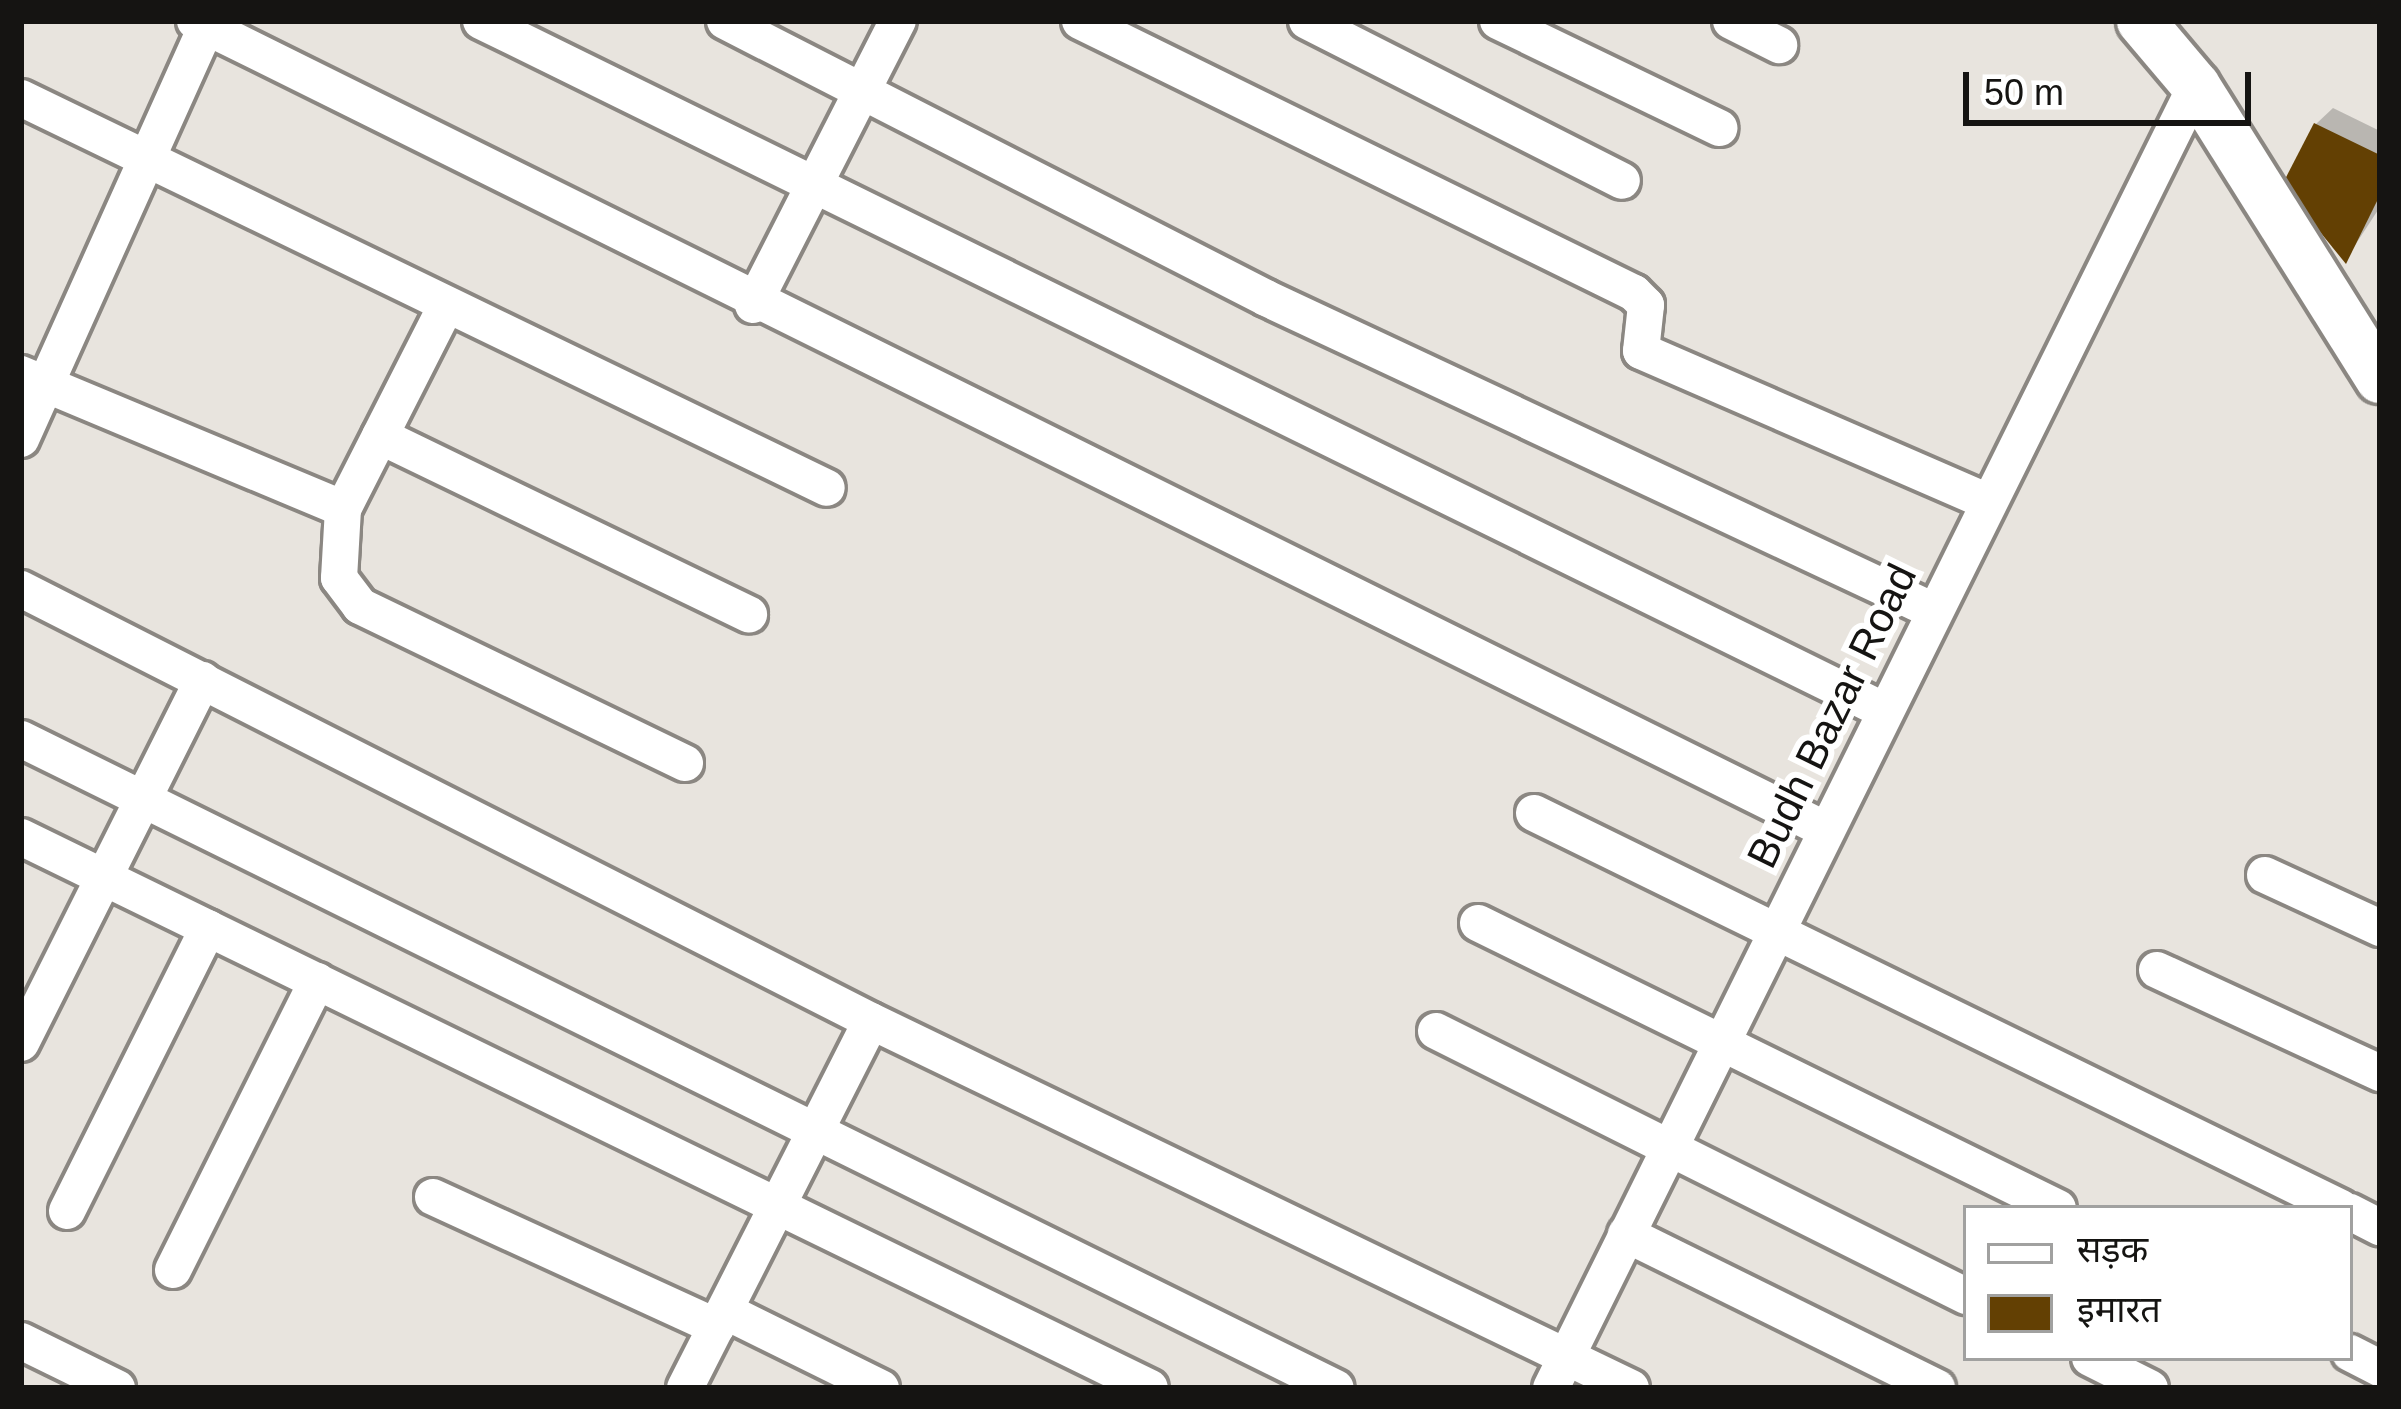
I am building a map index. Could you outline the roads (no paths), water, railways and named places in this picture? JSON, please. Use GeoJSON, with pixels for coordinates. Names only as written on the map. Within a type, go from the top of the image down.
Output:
{"type":"FeatureCollection","features":[{"type":"Feature","properties":{"kind":"street"},"geometry":{"type":"LineString","coordinates":[[481,21],[1885,710]]}},
{"type":"Feature","properties":{"kind":"street"},"geometry":{"type":"LineString","coordinates":[[725,21],[866,88],[1266,298],[1934,611]]}},
{"type":"Feature","properties":{"kind":"street"},"geometry":{"type":"LineString","coordinates":[[753,305],[898,21]]}},
{"type":"Feature","properties":{"kind":"street"},"geometry":{"type":"LineString","coordinates":[[1080,21],[1634,293],[1646,305],[1641,351],[1988,502]]}},
{"type":"Feature","properties":{"kind":"street"},"geometry":{"type":"LineString","coordinates":[[1307,21],[1622,181]]}},
{"type":"Feature","properties":{"kind":"street"},"geometry":{"type":"LineString","coordinates":[[1498,21],[1719,128]]}},
{"type":"Feature","properties":{"kind":"street"},"geometry":{"type":"LineString","coordinates":[[1731,21],[1779,45]]}},
{"type":"Feature","properties":{"kind":"street"},"geometry":{"type":"LineString","coordinates":[[2142,21],[2196,86],[2380,379]]}},
{"type":"Feature","properties":{"kind":"street"},"geometry":{"type":"LineString","coordinates":[[21,439],[33,379],[150,162],[203,23],[753,305],[1826,830]]}},
{"type":"Feature","properties":{"kind":"street","name":"Budh Bazar Road"},"geometry":{"type":"LineString","coordinates":[[1559,1372],[2196,86]]}},
{"type":"Feature","properties":{"kind":"street"},"geometry":{"type":"LineString","coordinates":[[21,98],[446,308],[826,488]]}},
{"type":"Feature","properties":{"kind":"street"},"geometry":{"type":"LineString","coordinates":[[446,308],[343,509],[340,578],[360,606],[685,763]]}},
{"type":"Feature","properties":{"kind":"street"},"geometry":{"type":"LineString","coordinates":[[33,379],[343,509]]}},
{"type":"Feature","properties":{"kind":"street"},"geometry":{"type":"LineString","coordinates":[[380,436],[749,614]]}},
{"type":"Feature","properties":{"kind":"street"},"geometry":{"type":"LineString","coordinates":[[21,590],[1559,1372],[1631,1388]]}},
{"type":"Feature","properties":{"kind":"street"},"geometry":{"type":"LineString","coordinates":[[21,1042],[203,680]]}},
{"type":"Feature","properties":{"kind":"street"},"geometry":{"type":"LineString","coordinates":[[21,740],[1336,1388]]}},
{"type":"Feature","properties":{"kind":"street"},"geometry":{"type":"LineString","coordinates":[[1534,813],[1778,928],[2335,1205]]}},
{"type":"Feature","properties":{"kind":"street"},"geometry":{"type":"LineString","coordinates":[[21,837],[1150,1388]]}},
{"type":"Feature","properties":{"kind":"street"},"geometry":{"type":"LineString","coordinates":[[2265,874],[2380,928]]}},
{"type":"Feature","properties":{"kind":"street"},"geometry":{"type":"LineString","coordinates":[[1478,923],[2052,1205]]}},
{"type":"Feature","properties":{"kind":"street"},"geometry":{"type":"LineString","coordinates":[[67,1211],[208,928]]}},
{"type":"Feature","properties":{"kind":"street"},"geometry":{"type":"LineString","coordinates":[[2157,970],[2380,1073]]}},
{"type":"Feature","properties":{"kind":"street"},"geometry":{"type":"LineString","coordinates":[[173,1270],[317,981]]}},
{"type":"Feature","properties":{"kind":"street"},"geometry":{"type":"LineString","coordinates":[[685,1388],[872,1021]]}},
{"type":"Feature","properties":{"kind":"street"},"geometry":{"type":"LineString","coordinates":[[1436,1031],[1963,1294]]}},
{"type":"Feature","properties":{"kind":"street"},"geometry":{"type":"LineString","coordinates":[[433,1197],[881,1388]]}},
{"type":"Feature","properties":{"kind":"street"},"geometry":{"type":"LineString","coordinates":[[2353,1214],[2380,1227]]}},
{"type":"Feature","properties":{"kind":"street"},"geometry":{"type":"LineString","coordinates":[[1626,1234],[1937,1388]]}},
{"type":"Feature","properties":{"kind":"street"},"geometry":{"type":"LineString","coordinates":[[21,1341],[117,1388]]}},
{"type":"Feature","properties":{"kind":"street"},"geometry":{"type":"LineString","coordinates":[[2353,1354],[2380,1368]]}},
{"type":"Feature","properties":{"kind":"street"},"geometry":{"type":"LineString","coordinates":[[2096,1361],[2150,1388]]}}]}
